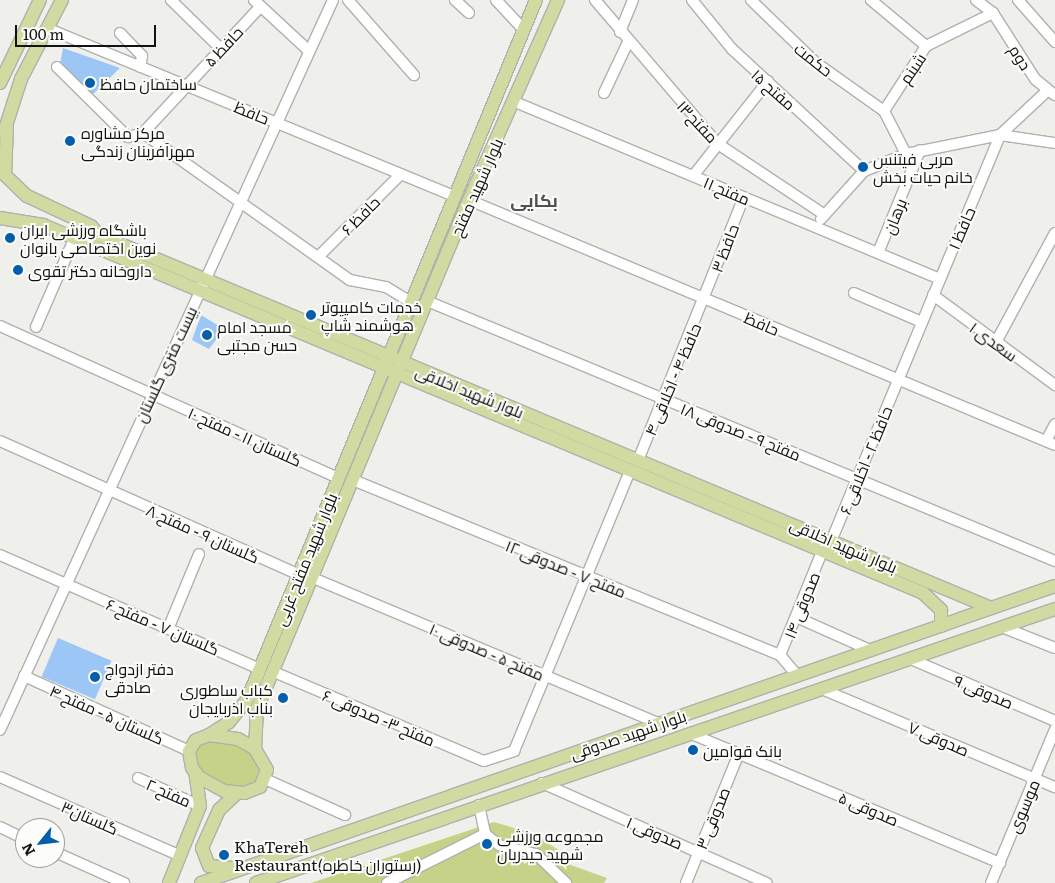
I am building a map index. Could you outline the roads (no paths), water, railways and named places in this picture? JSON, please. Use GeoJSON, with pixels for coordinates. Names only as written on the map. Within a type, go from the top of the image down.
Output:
{"type":"FeatureCollection","features":[{"type":"Feature","properties":{"kind":"main road"},"geometry":{"type":"LineString","coordinates":[[0,83],[40,0]]}},
{"type":"Feature","properties":{"kind":"main road"},"geometry":{"type":"LineString","coordinates":[[0,142],[7,126],[21,79],[49,29],[62,0]]}},
{"type":"Feature","properties":{"kind":"main road","name":"بلوار شهید مفتح"},"geometry":{"type":"LineString","coordinates":[[383,371],[536,0]]}},
{"type":"Feature","properties":{"kind":"main road","name":"بلوار شهید مفتح"},"geometry":{"type":"LineString","coordinates":[[398,369],[469,200],[515,102],[558,0]]}},
{"type":"Feature","properties":{"kind":"main road","name":"بلوار شهید اخلاقی"},"geometry":{"type":"LineString","coordinates":[[7,126],[5,176],[27,196],[91,226],[98,235],[388,358],[398,369],[629,473],[933,600]]}},
{"type":"Feature","properties":{"kind":"main road","name":"بلوار شهید اخلاقی"},"geometry":{"type":"LineString","coordinates":[[0,218],[22,220],[74,239],[383,371],[398,369],[639,458],[991,608]]}},
{"type":"Feature","properties":{"kind":"main road"},"geometry":{"type":"LineString","coordinates":[[396,340],[409,344]]}},
{"type":"Feature","properties":{"kind":"main road","name":"بلوار شهید مفتح غربی"},"geometry":{"type":"LineString","coordinates":[[255,750],[256,715],[398,369]]}},
{"type":"Feature","properties":{"kind":"main road","name":"بلوار شهید مفتح غربی"},"geometry":{"type":"LineString","coordinates":[[209,735],[239,712],[260,668],[383,371]]}},
{"type":"Feature","properties":{"kind":"main road"},"geometry":{"type":"LineString","coordinates":[[376,389],[388,395]]}},
{"type":"Feature","properties":{"kind":"main road","name":"بلوار شهید صدوقی"},"geometry":{"type":"LineString","coordinates":[[201,883],[238,868],[661,724],[1055,586]]}},
{"type":"Feature","properties":{"kind":"main road"},"geometry":{"type":"LineString","coordinates":[[933,600],[943,606],[951,603],[940,587]]}},
{"type":"Feature","properties":{"kind":"main road"},"geometry":{"type":"LineString","coordinates":[[933,600],[944,619],[940,626]]}},
{"type":"Feature","properties":{"kind":"main road","name":"بلوار شهید صدوقی"},"geometry":{"type":"LineString","coordinates":[[256,883],[479,804],[913,660],[1055,609]]}},
{"type":"Feature","properties":{"kind":"main road"},"geometry":{"type":"LineString","coordinates":[[169,883],[200,806],[195,772],[189,751],[196,740],[209,735],[238,739],[255,750],[266,764],[265,780],[255,790],[237,793],[211,785],[195,772]]}},
{"type":"Feature","properties":{"kind":"main road"},"geometry":{"type":"LineString","coordinates":[[237,793],[218,810],[202,848],[209,866],[238,868]]}},
{"type":"Feature","properties":{"kind":"street"},"geometry":{"type":"LineString","coordinates":[[172,0],[220,48]]}},
{"type":"Feature","properties":{"kind":"street","name":"بیست متری گلستان"},"geometry":{"type":"LineString","coordinates":[[0,730],[151,395],[333,0]]}},
{"type":"Feature","properties":{"kind":"street"},"geometry":{"type":"LineString","coordinates":[[348,0],[414,75]]}},
{"type":"Feature","properties":{"kind":"street"},"geometry":{"type":"LineString","coordinates":[[456,0],[469,13]]}},
{"type":"Feature","properties":{"kind":"street"},"geometry":{"type":"LineString","coordinates":[[496,0],[524,30]]}},
{"type":"Feature","properties":{"kind":"street","name":"مفتح۱۳"},"geometry":{"type":"LineString","coordinates":[[595,0],[628,42],[718,144],[825,215]]}},
{"type":"Feature","properties":{"kind":"street"},"geometry":{"type":"LineString","coordinates":[[620,32],[633,0]]}},
{"type":"Feature","properties":{"kind":"street","name":"مفتح ۱۵"},"geometry":{"type":"LineString","coordinates":[[692,0],[732,49],[864,171]]}},
{"type":"Feature","properties":{"kind":"street","name":"حکمت"},"geometry":{"type":"LineString","coordinates":[[752,0],[815,62],[884,111]]}},
{"type":"Feature","properties":{"kind":"street"},"geometry":{"type":"LineString","coordinates":[[871,0],[926,46]]}},
{"type":"Feature","properties":{"kind":"street","name":"دوم"},"geometry":{"type":"LineString","coordinates":[[976,0],[993,13],[1051,93]]}},
{"type":"Feature","properties":{"kind":"street"},"geometry":{"type":"LineString","coordinates":[[1018,0],[1055,42]]}},
{"type":"Feature","properties":{"kind":"street"},"geometry":{"type":"LineString","coordinates":[[258,3],[309,51]]}},
{"type":"Feature","properties":{"kind":"street","name":"حافظ ۵"},"geometry":{"type":"LineString","coordinates":[[143,133],[258,3]]}},
{"type":"Feature","properties":{"kind":"street","name":"شبنم"},"geometry":{"type":"LineString","coordinates":[[884,111],[926,46],[993,13]]}},
{"type":"Feature","properties":{"kind":"street","name":"حافظ"},"geometry":{"type":"LineString","coordinates":[[49,29],[455,196]]}},
{"type":"Feature","properties":{"kind":"street"},"geometry":{"type":"LineString","coordinates":[[120,33],[142,56],[140,67]]}},
{"type":"Feature","properties":{"kind":"street"},"geometry":{"type":"LineString","coordinates":[[604,93],[628,42]]}},
{"type":"Feature","properties":{"kind":"street"},"geometry":{"type":"LineString","coordinates":[[57,67],[128,137],[143,133],[350,280],[386,287],[411,302]]}},
{"type":"Feature","properties":{"kind":"street"},"geometry":{"type":"LineString","coordinates":[[693,176],[768,81]]}},
{"type":"Feature","properties":{"kind":"street","name":"حافظ ۱"},"geometry":{"type":"LineString","coordinates":[[898,380],[1000,135],[1051,93]]}},
{"type":"Feature","properties":{"kind":"street","name":"مفتح ۱۱"},"geometry":{"type":"LineString","coordinates":[[515,102],[940,279]]}},
{"type":"Feature","properties":{"kind":"street"},"geometry":{"type":"LineString","coordinates":[[884,111],[906,154]]}},
{"type":"Feature","properties":{"kind":"street"},"geometry":{"type":"LineString","coordinates":[[815,227],[864,171],[906,154],[1000,135],[1055,144]]}},
{"type":"Feature","properties":{"kind":"street","name":"برهان"},"geometry":{"type":"LineString","coordinates":[[878,253],[920,150]]}},
{"type":"Feature","properties":{"kind":"street","name":"حافظ ۶"},"geometry":{"type":"LineString","coordinates":[[318,257],[401,174]]}},
{"type":"Feature","properties":{"kind":"street","name":"حافظ ۳"},"geometry":{"type":"LineString","coordinates":[[705,299],[744,197]]}},
{"type":"Feature","properties":{"kind":"street","name":"حافظ"},"geometry":{"type":"LineString","coordinates":[[469,200],[1050,443]]}},
{"type":"Feature","properties":{"kind":"street"},"geometry":{"type":"LineString","coordinates":[[996,342],[1055,233]]}},
{"type":"Feature","properties":{"kind":"street"},"geometry":{"type":"LineString","coordinates":[[36,327],[74,239]]}},
{"type":"Feature","properties":{"kind":"street"},"geometry":{"type":"LineString","coordinates":[[854,293],[922,322]]}},
{"type":"Feature","properties":{"kind":"street","name":"سعدی ۱"},"geometry":{"type":"LineString","coordinates":[[933,295],[1055,385]]}},
{"type":"Feature","properties":{"kind":"street","name":"حافظ ۴ - اخلاقی ۴"},"geometry":{"type":"LineString","coordinates":[[639,458],[705,299]]}},
{"type":"Feature","properties":{"kind":"street","name":"مفتح ۹ - صدوقی ۱۸"},"geometry":{"type":"LineString","coordinates":[[427,301],[1055,561]]}},
{"type":"Feature","properties":{"kind":"street","name":"گلستان ۱۱ - مفتح ۱۰"},"geometry":{"type":"LineString","coordinates":[[0,326],[339,478]]}},
{"type":"Feature","properties":{"kind":"street","name":"حافظ ۲ - اخلاقی ۶"},"geometry":{"type":"LineString","coordinates":[[832,539],[898,380]]}},
{"type":"Feature","properties":{"kind":"street"},"geometry":{"type":"LineString","coordinates":[[1050,443],[1055,424]]}},
{"type":"Feature","properties":{"kind":"street","name":"گلستان ۹ - مفتح ۸"},"geometry":{"type":"LineString","coordinates":[[0,441],[299,575]]}},
{"type":"Feature","properties":{"kind":"street"},"geometry":{"type":"LineString","coordinates":[[546,675],[629,473]]}},
{"type":"Feature","properties":{"kind":"street","name":"مفتح ۷ - صدوقی ۱۲"},"geometry":{"type":"LineString","coordinates":[[353,480],[780,655]]}},
{"type":"Feature","properties":{"kind":"street"},"geometry":{"type":"LineString","coordinates":[[168,629],[200,554]]}},
{"type":"Feature","properties":{"kind":"street","name":"صدوقی ۱۴"},"geometry":{"type":"LineString","coordinates":[[780,655],[821,554]]}},
{"type":"Feature","properties":{"kind":"street","name":"گلستان ۷ - مفتح ۶"},"geometry":{"type":"LineString","coordinates":[[0,555],[260,668]]}},
{"type":"Feature","properties":{"kind":"street","name":"مفتح ۵ - صدوقی ۱۰"},"geometry":{"type":"LineString","coordinates":[[313,578],[661,724]]}},
{"type":"Feature","properties":{"kind":"street"},"geometry":{"type":"LineString","coordinates":[[796,617],[870,650]]}},
{"type":"Feature","properties":{"kind":"street"},"geometry":{"type":"LineString","coordinates":[[1002,627],[1055,648]]}},
{"type":"Feature","properties":{"kind":"street"},"geometry":{"type":"LineString","coordinates":[[780,655],[797,675]]}},
{"type":"Feature","properties":{"kind":"street","name":"صدوقی ۹"},"geometry":{"type":"LineString","coordinates":[[913,660],[1055,721]]}},
{"type":"Feature","properties":{"kind":"street","name":"مفتح ۳- صدوقی ۶"},"geometry":{"type":"LineString","coordinates":[[274,672],[484,761],[514,751],[546,675]]}},
{"type":"Feature","properties":{"kind":"street","name":"گلستان ۵ - مفتح ۴"},"geometry":{"type":"LineString","coordinates":[[24,676],[189,751]]}},
{"type":"Feature","properties":{"kind":"street","name":"صدوقی ۷"},"geometry":{"type":"LineString","coordinates":[[824,690],[1055,787]]}},
{"type":"Feature","properties":{"kind":"street","name":"موسوی"},"geometry":{"type":"LineString","coordinates":[[991,883],[1055,729]]}},
{"type":"Feature","properties":{"kind":"street","name":"صدوقی ۵"},"geometry":{"type":"LineString","coordinates":[[694,734],[1000,863]]}},
{"type":"Feature","properties":{"kind":"street","name":"صدوقی ۳"},"geometry":{"type":"LineString","coordinates":[[686,883],[739,753]]}},
{"type":"Feature","properties":{"kind":"street","name":"گلستان۳"},"geometry":{"type":"LineString","coordinates":[[0,778],[180,856]]}},
{"type":"Feature","properties":{"kind":"street","name":"مفتح ۲"},"geometry":{"type":"LineString","coordinates":[[138,778],[200,806]]}},
{"type":"Feature","properties":{"kind":"street"},"geometry":{"type":"LineString","coordinates":[[265,780],[346,815]]}},
{"type":"Feature","properties":{"kind":"street","name":"صدوقی ۱"},"geometry":{"type":"LineString","coordinates":[[541,783],[768,883]]}},
{"type":"Feature","properties":{"kind":"street"},"geometry":{"type":"LineString","coordinates":[[479,804],[485,834],[498,845],[536,854],[566,883]]}},
{"type":"Feature","properties":{"kind":"street"},"geometry":{"type":"LineString","coordinates":[[0,827],[15,834]]}},
{"type":"Feature","properties":{"kind":"street"},"geometry":{"type":"LineString","coordinates":[[387,883],[485,834]]}},
{"type":"Feature","properties":{"kind":"street"},"geometry":{"type":"LineString","coordinates":[[65,856],[124,883]]}},
{"type":"Feature","properties":{"kind":"place","name":"ساختمان حافظ"},"geometry":{"type":"Point","coordinates":[90,83]}},
{"type":"Feature","properties":{"kind":"place","name":"مرکز مشاوره مهرآفرینان زندگی"},"geometry":{"type":"Point","coordinates":[70,141]}},
{"type":"Feature","properties":{"kind":"place","name":"مربی فیتنس خانم حیات بخش"},"geometry":{"type":"Point","coordinates":[863,167]}},
{"type":"Feature","properties":{"kind":"place","name":"باشگاه ورزشی ایران نوین اختصاصی بانوان"},"geometry":{"type":"Point","coordinates":[10,238]}},
{"type":"Feature","properties":{"kind":"place","name":"داروخانه دکتر تقوی"},"geometry":{"type":"Point","coordinates":[18,270]}},
{"type":"Feature","properties":{"kind":"place","name":"خدمات کامپیوتر هوشمند شاپ"},"geometry":{"type":"Point","coordinates":[311,315]}},
{"type":"Feature","properties":{"kind":"place","name":"مسجد امام حسن مجتبی"},"geometry":{"type":"Point","coordinates":[207,335]}},
{"type":"Feature","properties":{"kind":"place","name":"دفتر ازدواج صادقی"},"geometry":{"type":"Point","coordinates":[95,677]}},
{"type":"Feature","properties":{"kind":"place","name":"کباب ساطوری بناب اذربایجان"},"geometry":{"type":"Point","coordinates":[283,698]}},
{"type":"Feature","properties":{"kind":"place","name":"بانک قوامین"},"geometry":{"type":"Point","coordinates":[693,750]}},
{"type":"Feature","properties":{"kind":"place","name":"مجموعه ورزشی شهید حیدریان"},"geometry":{"type":"Point","coordinates":[487,844]}},
{"type":"Feature","properties":{"kind":"place","name":"KhaTereh Restaurant(رستوران خاطره)"},"geometry":{"type":"Point","coordinates":[224,855]}},
{"type":"Feature","properties":{"kind":"district","name":"بکایی"},"geometry":{"type":"Point","coordinates":[534,200]}}]}
